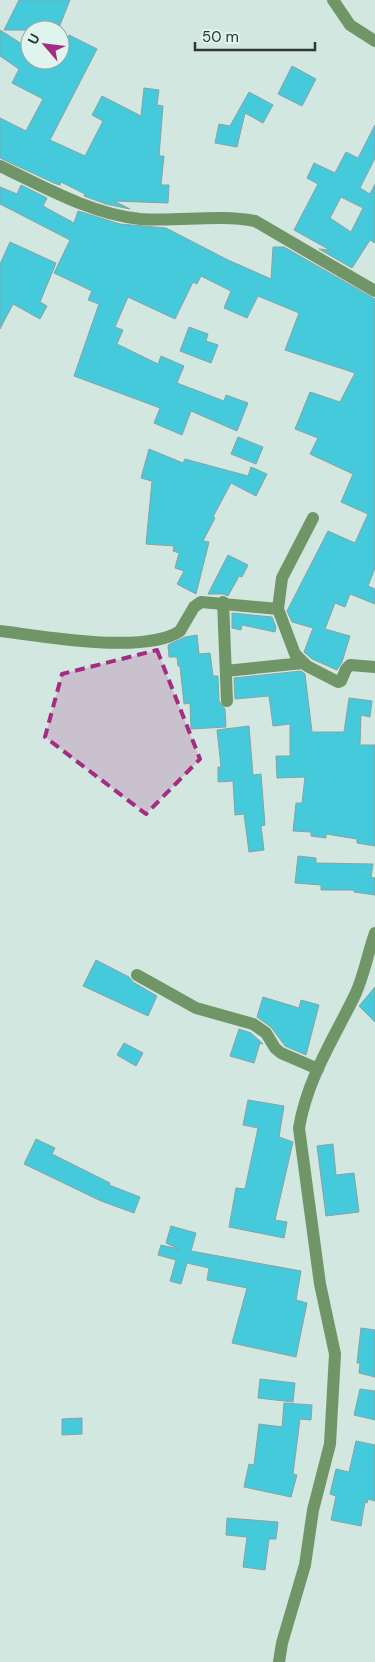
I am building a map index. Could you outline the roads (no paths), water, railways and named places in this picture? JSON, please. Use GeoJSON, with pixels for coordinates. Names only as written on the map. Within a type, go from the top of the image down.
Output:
{"type":"FeatureCollection","features":[{"type":"Feature","properties":{"kind":"street"},"geometry":{"type":"LineString","coordinates":[[333,0],[350,25],[375,41]]}},
{"type":"Feature","properties":{"kind":"street"},"geometry":{"type":"LineString","coordinates":[[0,166],[76,201],[110,213],[138,218],[180,221],[238,218],[256,221],[375,291]]}},
{"type":"Feature","properties":{"kind":"street"},"geometry":{"type":"LineString","coordinates":[[313,518],[282,578],[278,609],[292,648],[303,663],[339,682],[348,666],[375,667]]}},
{"type":"Feature","properties":{"kind":"street"},"geometry":{"type":"LineString","coordinates":[[0,632],[102,643],[154,640],[180,632],[197,604],[201,602],[223,602],[278,609]]}},
{"type":"Feature","properties":{"kind":"street"},"geometry":{"type":"LineString","coordinates":[[223,602],[227,701]]}},
{"type":"Feature","properties":{"kind":"street"},"geometry":{"type":"LineString","coordinates":[[226,671],[303,663]]}},
{"type":"Feature","properties":{"kind":"street"},"geometry":{"type":"LineString","coordinates":[[279,1662],[282,1643],[305,1565],[313,1510],[330,1444],[336,1354],[320,1284],[299,1128],[302,1106],[318,1069],[356,993],[375,933]]}},
{"type":"Feature","properties":{"kind":"street"},"geometry":{"type":"LineString","coordinates":[[137,975],[196,1008],[253,1024],[266,1033],[275,1048],[281,1053],[318,1069]]}}]}
